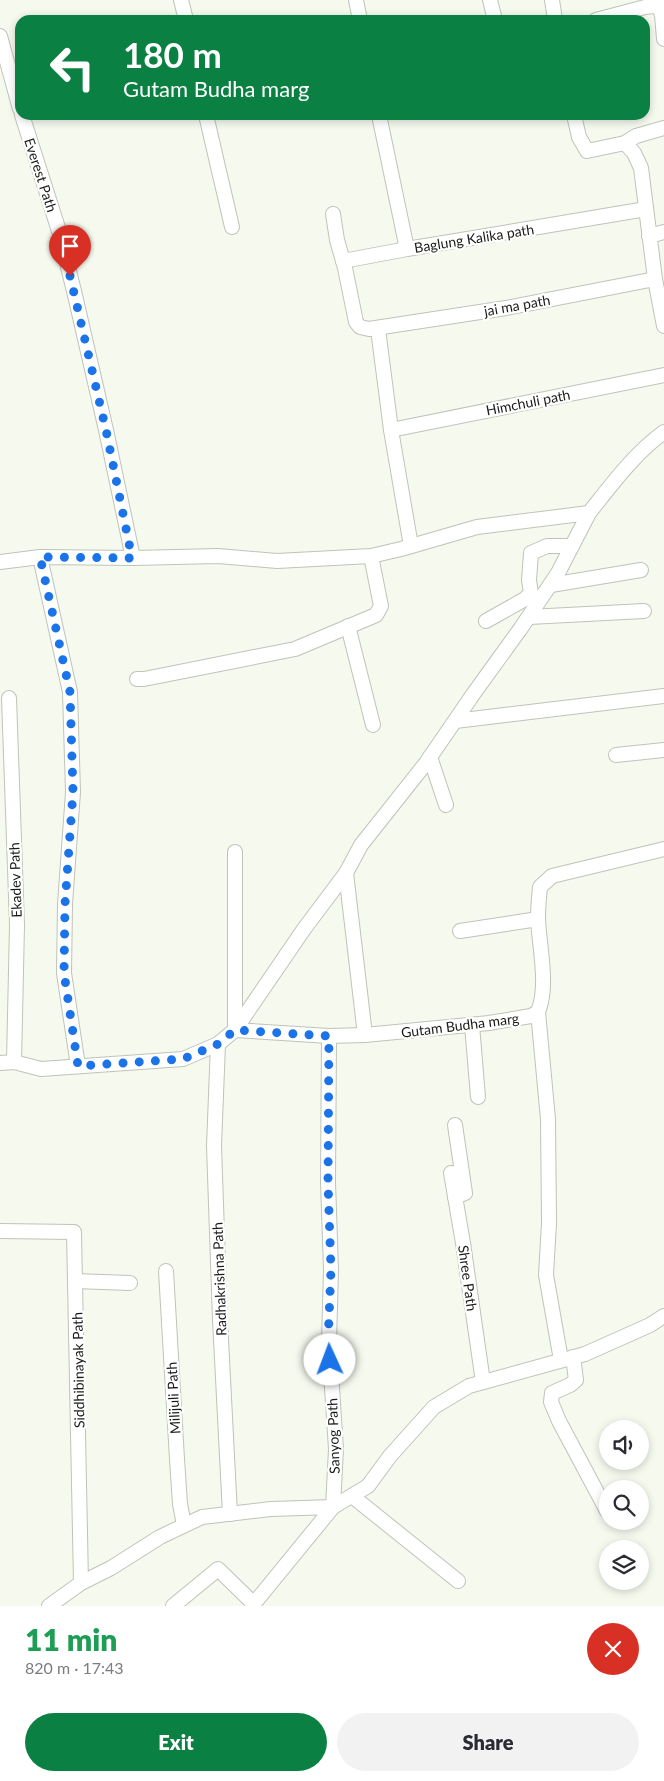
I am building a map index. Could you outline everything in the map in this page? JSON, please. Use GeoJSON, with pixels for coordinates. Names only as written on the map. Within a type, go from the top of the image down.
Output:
{"type":"FeatureCollection","features":[{"type":"Feature","properties":{"kind":"street"},"geometry":{"type":"LineString","coordinates":[[181,0],[185,15]]}},
{"type":"Feature","properties":{"kind":"street"},"geometry":{"type":"LineString","coordinates":[[356,0],[359,15]]}},
{"type":"Feature","properties":{"kind":"street"},"geometry":{"type":"LineString","coordinates":[[490,0],[494,15]]}},
{"type":"Feature","properties":{"kind":"street"},"geometry":{"type":"LineString","coordinates":[[552,0],[555,15]]}},
{"type":"Feature","properties":{"kind":"street"},"geometry":{"type":"LineString","coordinates":[[615,15],[661,5],[664,39]]}},
{"type":"Feature","properties":{"kind":"street"},"geometry":{"type":"LineString","coordinates":[[0,36],[15,91]]}},
{"type":"Feature","properties":{"kind":"street","name":"Everest Path"},"geometry":{"type":"LineString","coordinates":[[24,120],[59,231],[74,290],[106,430],[132,558]]}},
{"type":"Feature","properties":{"kind":"street"},"geometry":{"type":"LineString","coordinates":[[207,120],[232,226]]}},
{"type":"Feature","properties":{"kind":"street","name":"Baglung Kalika path"},"geometry":{"type":"LineString","coordinates":[[380,120],[408,249],[646,209]]}},
{"type":"Feature","properties":{"kind":"street"},"geometry":{"type":"LineString","coordinates":[[575,120],[579,137],[586,151],[625,143],[636,136],[664,128]]}},
{"type":"Feature","properties":{"kind":"street"},"geometry":{"type":"LineString","coordinates":[[625,143],[634,152],[641,168],[655,279],[664,326]]}},
{"type":"Feature","properties":{"kind":"street"},"geometry":{"type":"LineString","coordinates":[[333,214],[337,240],[356,322],[360,327],[378,329],[391,430],[411,546]]}},
{"type":"Feature","properties":{"kind":"street"},"geometry":{"type":"LineString","coordinates":[[649,236],[664,232]]}},
{"type":"Feature","properties":{"kind":"street"},"geometry":{"type":"LineString","coordinates":[[343,261],[408,249]]}},
{"type":"Feature","properties":{"kind":"street","name":"jai ma path"},"geometry":{"type":"LineString","coordinates":[[378,329],[506,308],[655,279]]}},
{"type":"Feature","properties":{"kind":"street","name":"Himchuli path"},"geometry":{"type":"LineString","coordinates":[[391,430],[664,375]]}},
{"type":"Feature","properties":{"kind":"street"},"geometry":{"type":"LineString","coordinates":[[7,1062],[41,1069],[183,1059],[218,1044],[235,1030],[304,929],[346,873],[361,845],[430,757],[551,585],[589,513],[648,444],[664,432]]}},
{"type":"Feature","properties":{"kind":"street"},"geometry":{"type":"LineString","coordinates":[[0,562],[40,557],[132,558],[218,556],[277,561],[371,556],[477,527],[589,513]]}},
{"type":"Feature","properties":{"kind":"street"},"geometry":{"type":"LineString","coordinates":[[486,621],[525,599],[530,593],[531,553],[547,546],[572,546]]}},
{"type":"Feature","properties":{"kind":"street"},"geometry":{"type":"LineString","coordinates":[[137,679],[144,680],[294,649],[376,615],[381,606],[371,556]]}},
{"type":"Feature","properties":{"kind":"street"},"geometry":{"type":"LineString","coordinates":[[40,557],[70,692],[73,792],[65,904],[64,973],[78,1066]]}},
{"type":"Feature","properties":{"kind":"street"},"geometry":{"type":"LineString","coordinates":[[551,585],[641,570]]}},
{"type":"Feature","properties":{"kind":"street"},"geometry":{"type":"LineString","coordinates":[[529,617],[644,611]]}},
{"type":"Feature","properties":{"kind":"street"},"geometry":{"type":"LineString","coordinates":[[348,626],[373,725]]}},
{"type":"Feature","properties":{"kind":"street"},"geometry":{"type":"LineString","coordinates":[[454,721],[664,696]]}},
{"type":"Feature","properties":{"kind":"street","name":"Ekadev Path"},"geometry":{"type":"LineString","coordinates":[[7,1062],[17,925],[8,698]]}},
{"type":"Feature","properties":{"kind":"street"},"geometry":{"type":"LineString","coordinates":[[616,755],[664,750]]}},
{"type":"Feature","properties":{"kind":"street"},"geometry":{"type":"LineString","coordinates":[[430,757],[446,805]]}},
{"type":"Feature","properties":{"kind":"street","name":"Gutam Budha marg"},"geometry":{"type":"LineString","coordinates":[[235,1030],[329,1036],[365,1035],[472,1025],[531,1016],[538,1012],[543,1001],[541,940],[538,919],[540,887],[552,876],[664,850]]}},
{"type":"Feature","properties":{"kind":"street"},"geometry":{"type":"LineString","coordinates":[[235,1030],[236,852]]}},
{"type":"Feature","properties":{"kind":"street"},"geometry":{"type":"LineString","coordinates":[[346,873],[365,1035]]}},
{"type":"Feature","properties":{"kind":"street"},"geometry":{"type":"LineString","coordinates":[[460,931],[538,919]]}},
{"type":"Feature","properties":{"kind":"street"},"geometry":{"type":"LineString","coordinates":[[538,1012],[548,1119],[549,1223],[546,1274],[567,1359],[576,1380],[570,1385],[552,1393],[551,1402],[559,1421],[599,1496]]}},
{"type":"Feature","properties":{"kind":"street"},"geometry":{"type":"LineString","coordinates":[[472,1025],[478,1097]]}},
{"type":"Feature","properties":{"kind":"street","name":"Sanyog Path"},"geometry":{"type":"LineString","coordinates":[[329,1036],[328,1182],[331,1270],[328,1342],[336,1449],[333,1507]]}},
{"type":"Feature","properties":{"kind":"street","name":"Radhakrishna Path"},"geometry":{"type":"LineString","coordinates":[[218,1044],[215,1156],[220,1320],[230,1514]]}},
{"type":"Feature","properties":{"kind":"street"},"geometry":{"type":"LineString","coordinates":[[455,1125],[465,1193],[455,1197]]}},
{"type":"Feature","properties":{"kind":"street","name":"Shree Path"},"geometry":{"type":"LineString","coordinates":[[451,1173],[483,1382]]}},
{"type":"Feature","properties":{"kind":"street","name":"Siddhibinayak Path"},"geometry":{"type":"LineString","coordinates":[[0,1231],[74,1232],[81,1582]]}},
{"type":"Feature","properties":{"kind":"street","name":"Milijuli Path"},"geometry":{"type":"LineString","coordinates":[[166,1271],[180,1504],[184,1525]]}},
{"type":"Feature","properties":{"kind":"street"},"geometry":{"type":"LineString","coordinates":[[75,1281],[130,1283]]}},
{"type":"Feature","properties":{"kind":"street"},"geometry":{"type":"LineString","coordinates":[[173,1606],[218,1569],[253,1605],[333,1507],[368,1486],[390,1456],[434,1407],[469,1386],[585,1354],[650,1325],[664,1316]]}},
{"type":"Feature","properties":{"kind":"street"},"geometry":{"type":"LineString","coordinates":[[352,1496],[458,1581]]}},
{"type":"Feature","properties":{"kind":"street"},"geometry":{"type":"LineString","coordinates":[[49,1606],[81,1582],[111,1568],[160,1536],[202,1516],[271,1509],[333,1507]]}},
{"type":"Feature","properties":{"kind":"route"},"geometry":{"type":"LineString","coordinates":[[70,276],[106,430],[132,558],[40,557],[70,692],[73,792],[65,904],[66,964],[64,973],[78,1066],[183,1059],[218,1044],[235,1030],[329,1036],[328,1182],[331,1270],[328,1342],[330,1360]]}}]}
